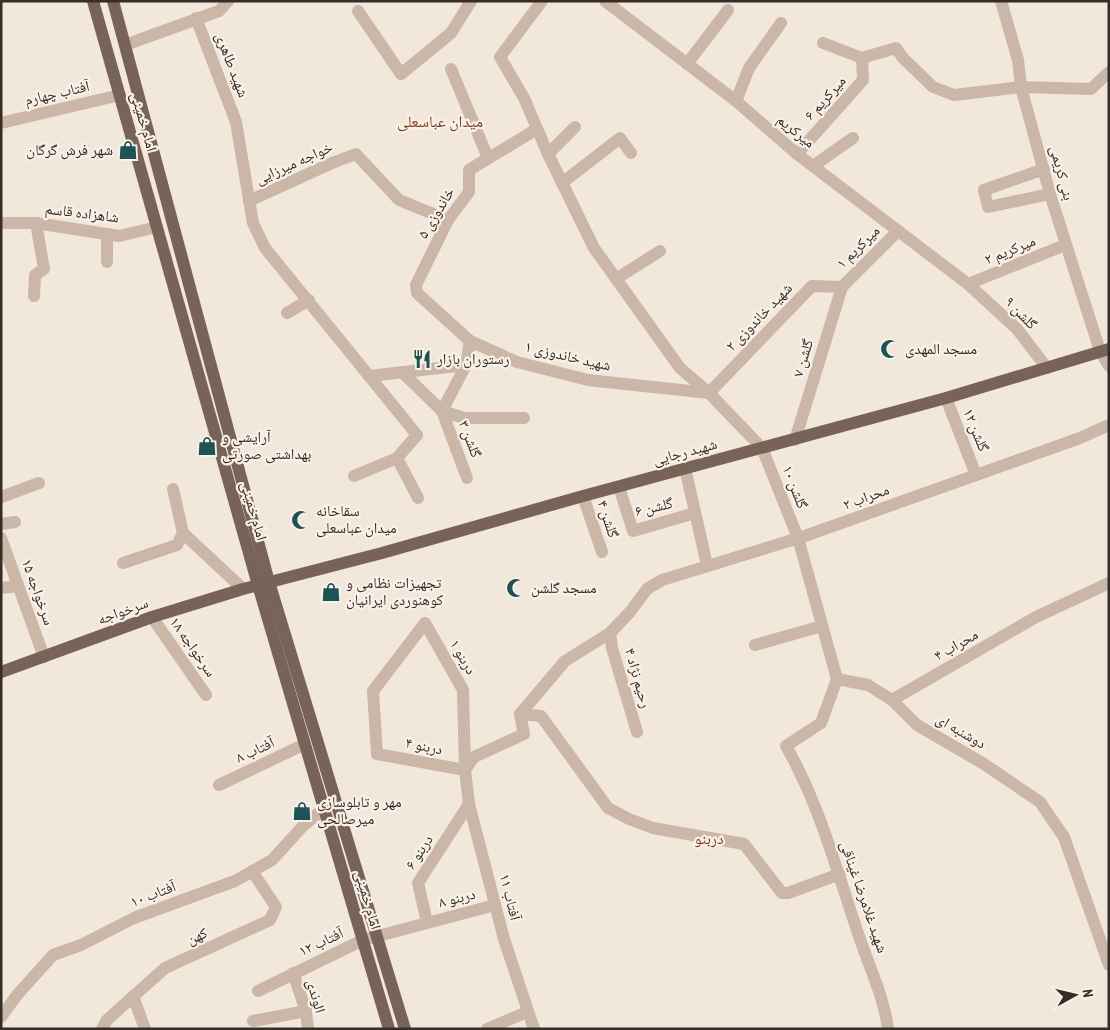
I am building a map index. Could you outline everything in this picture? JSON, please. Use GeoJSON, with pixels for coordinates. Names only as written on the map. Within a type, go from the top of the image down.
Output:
{"type":"FeatureCollection","features":[{"type":"Feature","properties":{"kind":"main road","name":"امام خمینی"},"geometry":{"type":"LineString","coordinates":[[93,1],[157,227],[330,805],[363,940],[389,1029]]}},
{"type":"Feature","properties":{"kind":"main road","name":"امام خمینی"},"geometry":{"type":"LineString","coordinates":[[113,1],[305,744],[330,805],[378,935],[406,1029]]}},
{"type":"Feature","properties":{"kind":"main road","name":"شهید رجایی"},"geometry":{"type":"LineString","coordinates":[[263,584],[382,553],[685,468],[795,440],[946,398],[1105,350]]}},
{"type":"Feature","properties":{"kind":"main road","name":"سرخواجه"},"geometry":{"type":"LineString","coordinates":[[1,672],[152,617],[263,584]]}},
{"type":"Feature","properties":{"kind":"street"},"geometry":{"type":"LineString","coordinates":[[126,46],[196,18],[219,11],[228,1]]}},
{"type":"Feature","properties":{"kind":"street"},"geometry":{"type":"LineString","coordinates":[[358,11],[401,74],[451,33],[472,1]]}},
{"type":"Feature","properties":{"kind":"street"},"geometry":{"type":"LineString","coordinates":[[542,1],[500,57],[524,98],[562,183],[594,248],[680,368],[709,393],[762,448]]}},
{"type":"Feature","properties":{"kind":"street","name":"میرکریم"},"geometry":{"type":"LineString","coordinates":[[605,1],[736,101],[797,154],[968,284]]}},
{"type":"Feature","properties":{"kind":"street","name":"بنی کریمی"},"geometry":{"type":"LineString","coordinates":[[1001,1],[1018,60],[1021,87],[1065,245],[1105,350],[1109,366]]}},
{"type":"Feature","properties":{"kind":"street"},"geometry":{"type":"LineString","coordinates":[[687,64],[728,10]]}},
{"type":"Feature","properties":{"kind":"street","name":"شهید طاهری"},"geometry":{"type":"LineString","coordinates":[[196,18],[236,122],[253,223],[265,248],[417,435],[397,458]]}},
{"type":"Feature","properties":{"kind":"street"},"geometry":{"type":"LineString","coordinates":[[736,101],[749,68],[781,24]]}},
{"type":"Feature","properties":{"kind":"street"},"geometry":{"type":"LineString","coordinates":[[823,42],[862,58],[896,48],[902,58],[933,87],[954,95],[1021,87],[1091,89],[1109,72]]}},
{"type":"Feature","properties":{"kind":"street","name":"میرکریم ۶"},"geometry":{"type":"LineString","coordinates":[[797,154],[863,80],[862,58]]}},
{"type":"Feature","properties":{"kind":"street"},"geometry":{"type":"LineString","coordinates":[[451,69],[488,158]]}},
{"type":"Feature","properties":{"kind":"street","name":"آفتاب چهارم"},"geometry":{"type":"LineString","coordinates":[[1,123],[120,94]]}},
{"type":"Feature","properties":{"kind":"street"},"geometry":{"type":"LineString","coordinates":[[548,154],[575,127]]}},
{"type":"Feature","properties":{"kind":"street","name":"خاندوزی ۵"},"geometry":{"type":"LineString","coordinates":[[415,289],[448,220],[469,192],[469,170],[537,129]]}},
{"type":"Feature","properties":{"kind":"street"},"geometry":{"type":"LineString","coordinates":[[562,183],[620,138],[631,153]]}},
{"type":"Feature","properties":{"kind":"street"},"geometry":{"type":"LineString","coordinates":[[813,166],[853,138]]}},
{"type":"Feature","properties":{"kind":"street","name":"خواجه میرزایی"},"geometry":{"type":"LineString","coordinates":[[249,202],[332,162],[356,154],[399,200],[448,220]]}},
{"type":"Feature","properties":{"kind":"street"},"geometry":{"type":"LineString","coordinates":[[1044,169],[984,190],[988,207],[1050,194]]}},
{"type":"Feature","properties":{"kind":"street","name":"شاهزاده قاسم"},"geometry":{"type":"LineString","coordinates":[[1,223],[36,223],[119,236],[157,227]]}},
{"type":"Feature","properties":{"kind":"street"},"geometry":{"type":"LineString","coordinates":[[34,296],[35,275],[44,269],[36,223]]}},
{"type":"Feature","properties":{"kind":"street","name":"۱ میرکریم"},"geometry":{"type":"LineString","coordinates":[[842,287],[898,231]]}},
{"type":"Feature","properties":{"kind":"street"},"geometry":{"type":"LineString","coordinates":[[107,234],[107,262]]}},
{"type":"Feature","properties":{"kind":"street","name":"۲ میرکریم"},"geometry":{"type":"LineString","coordinates":[[968,284],[1065,245]]}},
{"type":"Feature","properties":{"kind":"street"},"geometry":{"type":"LineString","coordinates":[[616,279],[660,251]]}},
{"type":"Feature","properties":{"kind":"street","name":"۹ گلشن"},"geometry":{"type":"LineString","coordinates":[[968,284],[1017,329],[1047,368]]}},
{"type":"Feature","properties":{"kind":"street","name":"۲ شهید خاندوزی"},"geometry":{"type":"LineString","coordinates":[[709,393],[812,286],[842,287]]}},
{"type":"Feature","properties":{"kind":"street","name":"۷ گلشن"},"geometry":{"type":"LineString","coordinates":[[795,440],[842,287]]}},
{"type":"Feature","properties":{"kind":"street","name":"۱ شهید خاندوزی"},"geometry":{"type":"LineString","coordinates":[[415,289],[470,341],[517,362],[588,380],[709,393]]}},
{"type":"Feature","properties":{"kind":"street"},"geometry":{"type":"LineString","coordinates":[[287,313],[309,300]]}},
{"type":"Feature","properties":{"kind":"street"},"geometry":{"type":"LineString","coordinates":[[442,411],[466,366],[470,341]]}},
{"type":"Feature","properties":{"kind":"street"},"geometry":{"type":"LineString","coordinates":[[369,376],[466,366]]}},
{"type":"Feature","properties":{"kind":"street"},"geometry":{"type":"LineString","coordinates":[[402,372],[442,411],[464,418],[524,418]]}},
{"type":"Feature","properties":{"kind":"street","name":"۱۲ گلشن"},"geometry":{"type":"LineString","coordinates":[[946,398],[976,475]]}},
{"type":"Feature","properties":{"kind":"street","name":"۳ گلشن"},"geometry":{"type":"LineString","coordinates":[[442,411],[467,478]]}},
{"type":"Feature","properties":{"kind":"street","name":"۲ محراب"},"geometry":{"type":"LineString","coordinates":[[520,714],[565,661],[610,633],[648,589],[662,580],[798,538],[976,475],[1109,425]]}},
{"type":"Feature","properties":{"kind":"street","name":"۱۰ گلشن"},"geometry":{"type":"LineString","coordinates":[[762,448],[798,538]]}},
{"type":"Feature","properties":{"kind":"street"},"geometry":{"type":"LineString","coordinates":[[354,476],[397,458],[418,498]]}},
{"type":"Feature","properties":{"kind":"street"},"geometry":{"type":"LineString","coordinates":[[685,468],[707,565]]}},
{"type":"Feature","properties":{"kind":"street"},"geometry":{"type":"LineString","coordinates":[[1,497],[39,483]]}},
{"type":"Feature","properties":{"kind":"street","name":"۶ گلشن"},"geometry":{"type":"LineString","coordinates":[[619,487],[633,531],[695,513]]}},
{"type":"Feature","properties":{"kind":"street"},"geometry":{"type":"LineString","coordinates":[[173,489],[183,533],[243,589]]}},
{"type":"Feature","properties":{"kind":"street","name":"۴ گلشن"},"geometry":{"type":"LineString","coordinates":[[583,496],[602,552]]}},
{"type":"Feature","properties":{"kind":"street"},"geometry":{"type":"LineString","coordinates":[[1,524],[15,522]]}},
{"type":"Feature","properties":{"kind":"street"},"geometry":{"type":"LineString","coordinates":[[123,563],[177,545],[183,533]]}},
{"type":"Feature","properties":{"kind":"street","name":"سرخواجه ۱۵"},"geometry":{"type":"LineString","coordinates":[[1,538],[44,657]]}},
{"type":"Feature","properties":{"kind":"street"},"geometry":{"type":"LineString","coordinates":[[798,538],[837,679]]}},
{"type":"Feature","properties":{"kind":"street","name":"۴ محراب"},"geometry":{"type":"LineString","coordinates":[[892,700],[1036,617],[1109,583]]}},
{"type":"Feature","properties":{"kind":"street"},"geometry":{"type":"LineString","coordinates":[[1,588],[18,586]]}},
{"type":"Feature","properties":{"kind":"street","name":"۱۸ سرخواجه"},"geometry":{"type":"LineString","coordinates":[[152,617],[206,695]]}},
{"type":"Feature","properties":{"kind":"street","name":"۴ دربنو"},"geometry":{"type":"LineString","coordinates":[[425,623],[373,691],[377,754],[465,770]]}},
{"type":"Feature","properties":{"kind":"street","name":"دربنو ۱"},"geometry":{"type":"LineString","coordinates":[[425,623],[464,690],[465,770]]}},
{"type":"Feature","properties":{"kind":"street"},"geometry":{"type":"LineString","coordinates":[[755,645],[822,626]]}},
{"type":"Feature","properties":{"kind":"street","name":"رحیم نژاد ۴"},"geometry":{"type":"LineString","coordinates":[[610,633],[612,648],[637,732]]}},
{"type":"Feature","properties":{"kind":"street","name":"دوشنبه ای"},"geometry":{"type":"LineString","coordinates":[[837,679],[868,685],[892,700],[917,724],[984,764],[1040,802],[1064,837],[1109,964]]}},
{"type":"Feature","properties":{"kind":"street","name":"شهید غلامرضا غیناقی"},"geometry":{"type":"LineString","coordinates":[[837,679],[820,723],[786,746],[804,777],[840,874],[861,942],[882,996],[888,1029]]}},
{"type":"Feature","properties":{"kind":"street"},"geometry":{"type":"LineString","coordinates":[[465,770],[474,757],[524,734],[520,714],[541,716],[608,808],[629,820],[653,828],[744,844],[782,893],[788,893],[840,874]]}},
{"type":"Feature","properties":{"kind":"street","name":"آفتاب ۸"},"geometry":{"type":"LineString","coordinates":[[219,785],[305,744]]}},
{"type":"Feature","properties":{"kind":"street","name":"آفتاب ۱۱"},"geometry":{"type":"LineString","coordinates":[[465,770],[469,804],[504,939],[534,1029]]}},
{"type":"Feature","properties":{"kind":"street","name":"۶ دربنو"},"geometry":{"type":"LineString","coordinates":[[427,922],[418,883],[469,804]]}},
{"type":"Feature","properties":{"kind":"street","name":"۱۰ آفتاب"},"geometry":{"type":"LineString","coordinates":[[1,1017],[17,995],[52,956],[81,945],[134,918],[235,881],[272,860],[304,825],[330,805]]}},
{"type":"Feature","properties":{"kind":"street","name":"کهن"},"geometry":{"type":"LineString","coordinates":[[102,1029],[107,1020],[165,968],[270,920],[276,907],[252,871]]}},
{"type":"Feature","properties":{"kind":"street","name":"۸ دربنو"},"geometry":{"type":"LineString","coordinates":[[378,935],[495,905]]}},
{"type":"Feature","properties":{"kind":"street","name":"آفتاب ۱۲"},"geometry":{"type":"LineString","coordinates":[[258,991],[292,973],[378,935]]}},
{"type":"Feature","properties":{"kind":"street","name":"الوندی"},"geometry":{"type":"LineString","coordinates":[[292,973],[306,1011],[308,1029]]}},
{"type":"Feature","properties":{"kind":"street"},"geometry":{"type":"LineString","coordinates":[[133,996],[145,1029]]}},
{"type":"Feature","properties":{"kind":"street"},"geometry":{"type":"LineString","coordinates":[[253,1021],[306,1011]]}},
{"type":"Feature","properties":{"kind":"street"},"geometry":{"type":"LineString","coordinates":[[487,1029],[527,1012]]}},
{"type":"Feature","properties":{"kind":"place","name":"شهر فرش گرگان"},"geometry":{"type":"Point","coordinates":[128,150]}},
{"type":"Feature","properties":{"kind":"place","name":"مسجد المهدی"},"geometry":{"type":"Point","coordinates":[890,349]}},
{"type":"Feature","properties":{"kind":"place","name":"رستوران بازار"},"geometry":{"type":"Point","coordinates":[422,359]}},
{"type":"Feature","properties":{"kind":"place","name":"آرایشی و بهداشتی صورتی"},"geometry":{"type":"Point","coordinates":[207,446]}},
{"type":"Feature","properties":{"kind":"place","name":"سقاخانه میدان عباسعلی"},"geometry":{"type":"Point","coordinates":[301,520]}},
{"type":"Feature","properties":{"kind":"place","name":"مسجد گلشن"},"geometry":{"type":"Point","coordinates":[516,588]}},
{"type":"Feature","properties":{"kind":"place","name":"تجهیزات نظامی و کوهنوردی ایرانیان"},"geometry":{"type":"Point","coordinates":[331,592]}},
{"type":"Feature","properties":{"kind":"place","name":"مهر و تابلوسازی میرصالحی"},"geometry":{"type":"Point","coordinates":[302,811]}},
{"type":"Feature","properties":{"kind":"district","name":"میدان عباسعلی"},"geometry":{"type":"Point","coordinates":[440,121]}},
{"type":"Feature","properties":{"kind":"district","name":"دربنو"},"geometry":{"type":"Point","coordinates":[709,838]}}]}
